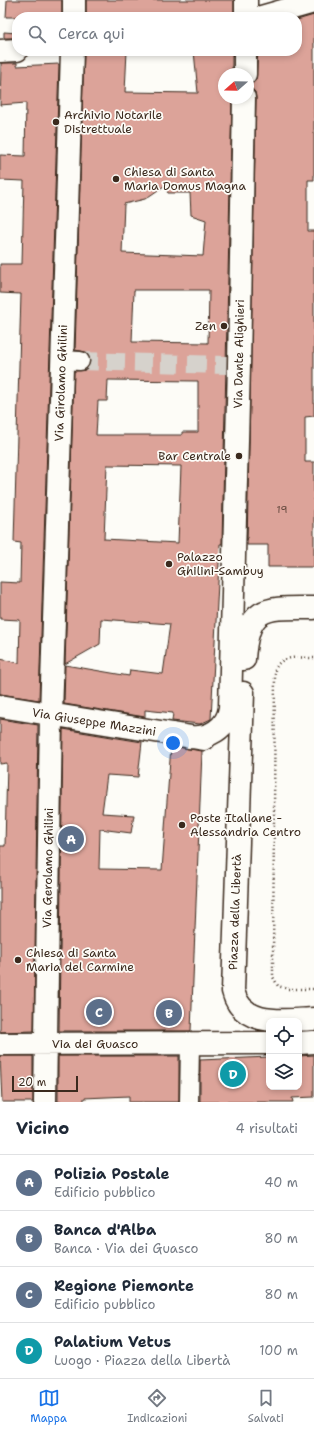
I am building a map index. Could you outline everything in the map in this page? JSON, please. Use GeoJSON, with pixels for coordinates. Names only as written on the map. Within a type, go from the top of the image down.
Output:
{"type":"FeatureCollection","features":[{"type":"Feature","properties":{"kind":"street"},"geometry":{"type":"LineString","coordinates":[[74,0],[74,12]]}},
{"type":"Feature","properties":{"kind":"street"},"geometry":{"type":"LineString","coordinates":[[246,0],[246,12]]}},
{"type":"Feature","properties":{"kind":"street"},"geometry":{"type":"LineString","coordinates":[[279,12],[314,2]]}},
{"type":"Feature","properties":{"kind":"street"},"geometry":{"type":"LineString","coordinates":[[0,51],[12,50]]}},
{"type":"Feature","properties":{"kind":"street","name":"Via Girolamo Ghilini"},"geometry":{"type":"LineString","coordinates":[[51,715],[71,361],[72,56]]}},
{"type":"Feature","properties":{"kind":"street"},"geometry":{"type":"LineString","coordinates":[[245,56],[245,68]]}},
{"type":"Feature","properties":{"kind":"street","name":"Via Dante Alighieri"},"geometry":{"type":"LineString","coordinates":[[235,711],[233,610],[234,365],[244,104]]}},
{"type":"Feature","properties":{"kind":"street","name":"Piazza della Libertà"},"geometry":{"type":"LineString","coordinates":[[235,711],[246,642],[251,624],[263,613],[278,608],[314,608]]}},
{"type":"Feature","properties":{"kind":"street","name":"Piazza della Libertà"},"geometry":{"type":"LineString","coordinates":[[246,642],[233,988],[240,1006],[247,1013],[257,1018],[265,1020],[314,1019]]}},
{"type":"Feature","properties":{"kind":"street","name":"Via Giuseppe Mazzini"},"geometry":{"type":"LineString","coordinates":[[0,706],[208,740],[223,735],[233,726],[235,711]]}},
{"type":"Feature","properties":{"kind":"street","name":"Via Gerolamo Ghilini"},"geometry":{"type":"LineString","coordinates":[[45,1102],[51,715]]}},
{"type":"Feature","properties":{"kind":"street"},"geometry":{"type":"LineString","coordinates":[[302,1042],[314,1042]]}},
{"type":"Feature","properties":{"kind":"street"},"geometry":{"type":"LineString","coordinates":[[189,1102],[190,1044],[266,1043]]}},
{"type":"Feature","properties":{"kind":"street","name":"Via dei Guasco"},"geometry":{"type":"LineString","coordinates":[[0,1044],[190,1044]]}},
{"type":"Feature","properties":{"kind":"path"},"geometry":{"type":"LineString","coordinates":[[314,658],[286,658],[280,661],[275,670],[273,962],[273,977],[278,986],[288,989],[314,989]]}},
{"type":"Feature","properties":{"kind":"building"},"geometry":{"type":"Polygon","coordinates":[[[7,0],[62,0],[62,12],[12,12],[12,17],[6,17],[7,0]]]}},
{"type":"Feature","properties":{"kind":"building"},"geometry":{"type":"Polygon","coordinates":[[[86,0],[234,0],[234,12],[86,12],[86,0]]]}},
{"type":"Feature","properties":{"kind":"building"},"geometry":{"type":"Polygon","coordinates":[[[314,15],[314,180],[308,180],[308,231],[314,231],[314,416],[305,417],[305,462],[314,462],[314,567],[268,567],[268,545],[247,545],[256,98],[254,82],[256,80],[258,56],[302,56],[302,19],[314,15]]]}},
{"type":"Feature","properties":{"kind":"building"},"geometry":{"type":"Polygon","coordinates":[[[4,32],[12,33],[12,38],[4,38],[4,32]]]}},
{"type":"Feature","properties":{"kind":"building"},"geometry":{"type":"Polygon","coordinates":[[[84,56],[127,56],[125,92],[198,93],[194,56],[232,56],[232,68],[218,68],[218,104],[232,104],[222,544],[220,544],[211,719],[200,724],[172,721],[173,713],[145,710],[145,717],[64,704],[65,665],[129,676],[130,670],[163,674],[170,624],[101,619],[100,644],[65,664],[74,371],[85,370],[89,366],[90,361],[86,352],[75,350],[84,56]],[[164,186],[145,199],[124,204],[122,253],[203,256],[206,220],[191,215],[190,193],[168,193],[164,186]],[[134,290],[132,342],[208,343],[209,290],[134,290]],[[108,380],[107,401],[98,401],[96,435],[182,435],[182,432],[198,432],[198,381],[108,380]],[[107,465],[104,539],[178,543],[181,466],[107,465]]]}},
{"type":"Feature","properties":{"kind":"building"},"geometry":{"type":"Polygon","coordinates":[[[1,63],[17,63],[17,66],[59,64],[39,700],[0,694],[0,659],[19,663],[20,620],[0,619],[0,582],[20,583],[21,543],[14,542],[21,294],[0,293],[0,264],[22,264],[24,181],[0,180],[0,155],[25,156],[26,103],[0,105],[1,63]]]}},
{"type":"Feature","properties":{"kind":"building"},"geometry":{"type":"Polygon","coordinates":[[[0,719],[38,725],[34,1031],[0,1032],[0,846],[5,846],[7,763],[0,764],[0,719]]]}},
{"type":"Feature","properties":{"kind":"building"},"geometry":{"type":"Polygon","coordinates":[[[63,729],[142,742],[138,777],[107,775],[102,813],[134,815],[131,833],[100,829],[99,869],[162,870],[171,746],[202,751],[191,1031],[59,1031],[63,729]]]}},
{"type":"Feature","properties":{"kind":"building"},"geometry":{"type":"Polygon","coordinates":[[[314,1055],[314,1097],[292,1098],[293,1102],[200,1102],[200,1060],[266,1057],[266,1090],[302,1090],[302,1056],[314,1055]]]}},
{"type":"Feature","properties":{"kind":"building"},"geometry":{"type":"Polygon","coordinates":[[[0,1056],[33,1056],[33,1102],[2,1102],[0,1056]]]}},
{"type":"Feature","properties":{"kind":"building"},"geometry":{"type":"Polygon","coordinates":[[[58,1056],[179,1056],[179,1102],[129,1102],[129,1096],[84,1098],[84,1102],[58,1102],[58,1056]]]}},
{"type":"Feature","properties":{"kind":"tunnel"},"geometry":{"type":"LineString","coordinates":[[80,361],[228,365]]}},
{"type":"Feature","properties":{"kind":"place","name":"Archivio Notarile Distrettuale"},"geometry":{"type":"Point","coordinates":[56,122]}},
{"type":"Feature","properties":{"kind":"place","name":"Chiesa di Santa Maria Domus Magna"},"geometry":{"type":"Point","coordinates":[116,179]}},
{"type":"Feature","properties":{"kind":"place","name":"Zen"},"geometry":{"type":"Point","coordinates":[224,326]}},
{"type":"Feature","properties":{"kind":"place","name":"Bar Centrale"},"geometry":{"type":"Point","coordinates":[239,456]}},
{"type":"Feature","properties":{"kind":"place","name":"Palazzo Ghilini-Sambuy"},"geometry":{"type":"Point","coordinates":[169,564]}},
{"type":"Feature","properties":{"kind":"place","name":"Poste Italiane - Alessandria Centro"},"geometry":{"type":"Point","coordinates":[182,825]}},
{"type":"Feature","properties":{"kind":"place","name":"Polizia Postale"},"geometry":{"type":"Point","coordinates":[71,839]}},
{"type":"Feature","properties":{"kind":"place","name":"Chiesa di Santa Maria del Carmine"},"geometry":{"type":"Point","coordinates":[18,960]}},
{"type":"Feature","properties":{"kind":"place","name":"Regione Piemonte"},"geometry":{"type":"Point","coordinates":[99,1012]}},
{"type":"Feature","properties":{"kind":"place","name":"Banca d'Alba"},"geometry":{"type":"Point","coordinates":[169,1013]}},
{"type":"Feature","properties":{"kind":"place","name":"Palatium Vetus"},"geometry":{"type":"Point","coordinates":[233,1074]}}]}
